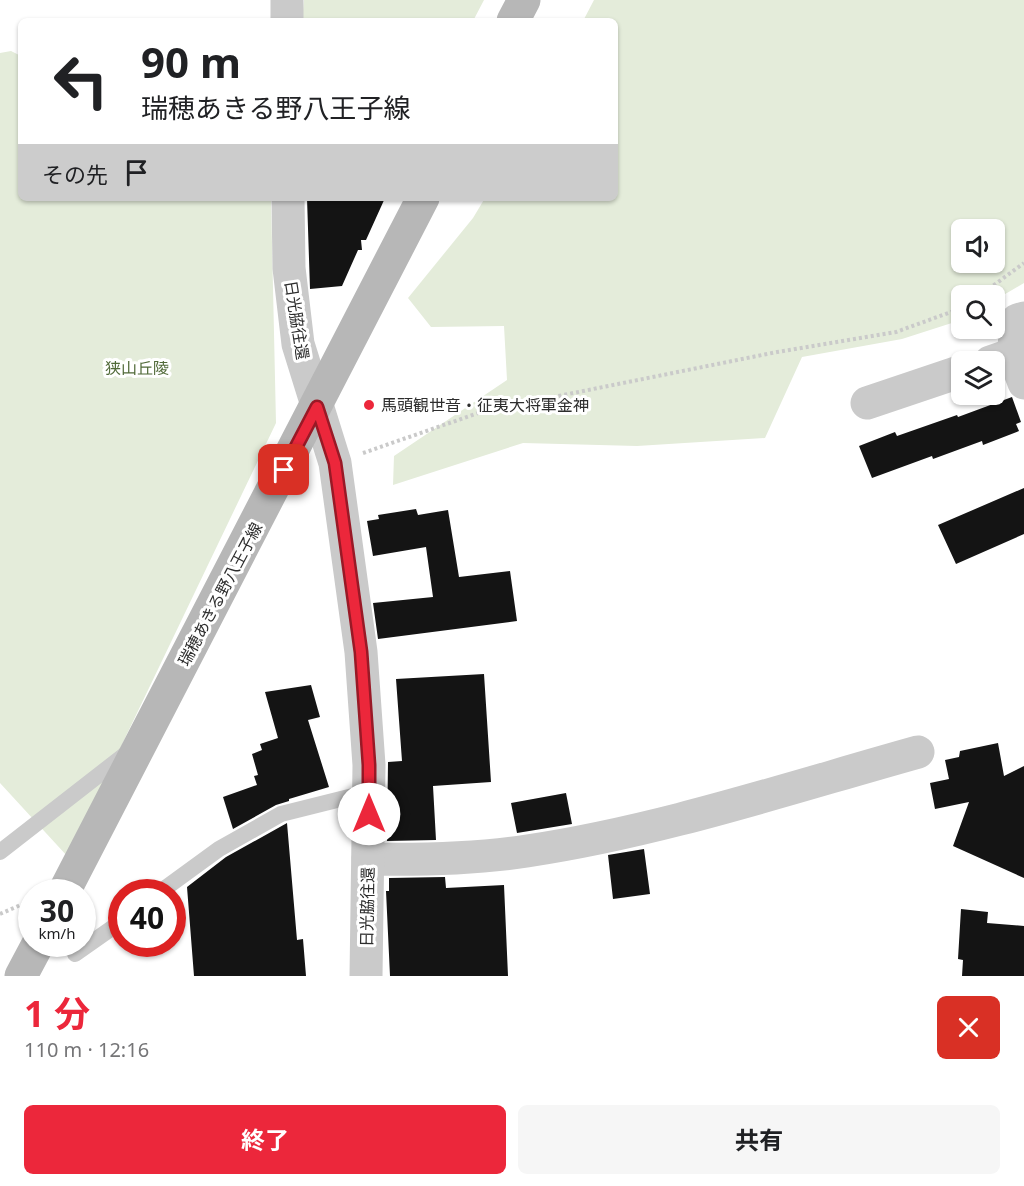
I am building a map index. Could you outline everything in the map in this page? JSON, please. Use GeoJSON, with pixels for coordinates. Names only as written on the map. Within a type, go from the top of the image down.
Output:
{"type":"FeatureCollection","features":[{"type":"Feature","properties":{"kind":"main road"},"geometry":{"type":"LineString","coordinates":[[515,18],[524,0]]}},
{"type":"Feature","properties":{"kind":"main road","name":"瑞穂あきる野八王子線"},"geometry":{"type":"LineString","coordinates":[[71,879],[317,407],[421,201]]}},
{"type":"Feature","properties":{"kind":"main road"},"geometry":{"type":"LineString","coordinates":[[21,976],[31,957]]}},
{"type":"Feature","properties":{"kind":"street"},"geometry":{"type":"LineString","coordinates":[[287,0],[287,18]]}},
{"type":"Feature","properties":{"kind":"street","name":"日光脇往還"},"geometry":{"type":"LineString","coordinates":[[288,201],[289,268],[298,344],[335,463],[361,652],[369,792],[366,976]]}},
{"type":"Feature","properties":{"kind":"street"},"geometry":{"type":"LineString","coordinates":[[1009,366],[1017,320],[1024,318]]}},
{"type":"Feature","properties":{"kind":"street"},"geometry":{"type":"LineString","coordinates":[[867,403],[951,375]]}},
{"type":"Feature","properties":{"kind":"street"},"geometry":{"type":"LineString","coordinates":[[368,859],[432,860],[526,851],[638,831],[918,752]]}},
{"type":"Feature","properties":{"kind":"lane"},"geometry":{"type":"LineString","coordinates":[[0,852],[142,742]]}},
{"type":"Feature","properties":{"kind":"lane"},"geometry":{"type":"LineString","coordinates":[[178,879],[219,849],[281,814],[369,792]]}},
{"type":"Feature","properties":{"kind":"path"},"geometry":{"type":"LineString","coordinates":[[994,285],[1024,263]]}},
{"type":"Feature","properties":{"kind":"path"},"geometry":{"type":"LineString","coordinates":[[335,463],[484,411],[777,352],[896,332],[951,312]]}},
{"type":"Feature","properties":{"kind":"path"},"geometry":{"type":"LineString","coordinates":[[0,914],[18,906]]}},
{"type":"Feature","properties":{"kind":"green space"},"geometry":{"type":"Polygon","coordinates":[[[304,0],[484,0],[475,18],[302,18],[304,0]]]}},
{"type":"Feature","properties":{"kind":"green space"},"geometry":{"type":"Polygon","coordinates":[[[594,0],[1024,0],[1024,283],[1005,294],[1005,285],[951,285],[951,323],[902,339],[802,357],[765,438],[637,446],[523,443],[393,485],[394,456],[507,380],[504,326],[431,327],[408,298],[473,218],[483,201],[618,201],[618,18],[585,18],[594,0]]]}},
{"type":"Feature","properties":{"kind":"green space","name":"狭山丘陵"},"geometry":{"type":"Polygon","coordinates":[[[11,51],[18,54],[18,201],[271,201],[276,423],[68,857],[0,783],[0,53],[11,51]]]}},
{"type":"Feature","properties":{"kind":"building"},"geometry":{"type":"Polygon","coordinates":[[[307,201],[384,201],[366,240],[361,240],[362,250],[358,250],[342,286],[310,289],[307,201]]]}},
{"type":"Feature","properties":{"kind":"building"},"geometry":{"type":"Polygon","coordinates":[[[1012,397],[1021,422],[1016,424],[1019,431],[983,445],[982,441],[933,459],[932,456],[872,478],[859,446],[895,432],[897,436],[990,405],[1005,405],[1005,400],[1012,397]]]}},
{"type":"Feature","properties":{"kind":"building"},"geometry":{"type":"Polygon","coordinates":[[[1024,488],[1024,534],[956,564],[938,525],[1024,488]]]}},
{"type":"Feature","properties":{"kind":"building"},"geometry":{"type":"Polygon","coordinates":[[[416,509],[418,515],[448,510],[459,577],[510,571],[517,621],[378,639],[373,603],[433,597],[426,547],[373,556],[367,521],[379,519],[378,515],[416,509]]]}},
{"type":"Feature","properties":{"kind":"building"},"geometry":{"type":"Polygon","coordinates":[[[484,674],[491,782],[433,786],[436,840],[387,841],[388,762],[402,761],[396,679],[484,674]]]}},
{"type":"Feature","properties":{"kind":"building"},"geometry":{"type":"Polygon","coordinates":[[[311,685],[320,717],[308,720],[329,787],[289,799],[233,829],[223,797],[257,785],[254,776],[258,775],[252,754],[262,750],[260,744],[278,738],[265,692],[311,685]]]}},
{"type":"Feature","properties":{"kind":"building"},"geometry":{"type":"Polygon","coordinates":[[[998,743],[1004,776],[1024,766],[1024,878],[953,846],[969,802],[935,809],[930,783],[949,779],[945,760],[959,757],[960,751],[998,743]]]}},
{"type":"Feature","properties":{"kind":"building"},"geometry":{"type":"Polygon","coordinates":[[[566,793],[572,824],[517,833],[511,803],[566,793]]]}},
{"type":"Feature","properties":{"kind":"building"},"geometry":{"type":"Polygon","coordinates":[[[287,823],[297,940],[303,939],[306,976],[194,976],[187,887],[226,857],[287,823]]]}},
{"type":"Feature","properties":{"kind":"building"},"geometry":{"type":"Polygon","coordinates":[[[644,849],[650,894],[613,899],[608,855],[644,849]]]}},
{"type":"Feature","properties":{"kind":"building"},"geometry":{"type":"Polygon","coordinates":[[[445,877],[446,888],[504,885],[508,976],[390,976],[386,891],[389,891],[389,878],[445,877]]]}},
{"type":"Feature","properties":{"kind":"building"},"geometry":{"type":"Polygon","coordinates":[[[961,909],[988,912],[987,923],[1024,926],[1024,976],[962,976],[963,960],[958,959],[961,909]]]}},
{"type":"Feature","properties":{"kind":"place","name":"馬頭観世音・征夷大将軍金神"},"geometry":{"type":"Point","coordinates":[369,405]}},
{"type":"Feature","properties":{"kind":"route"},"geometry":{"type":"LineString","coordinates":[[284,470],[317,407],[335,463],[361,652],[369,765],[369,814]]}}]}
